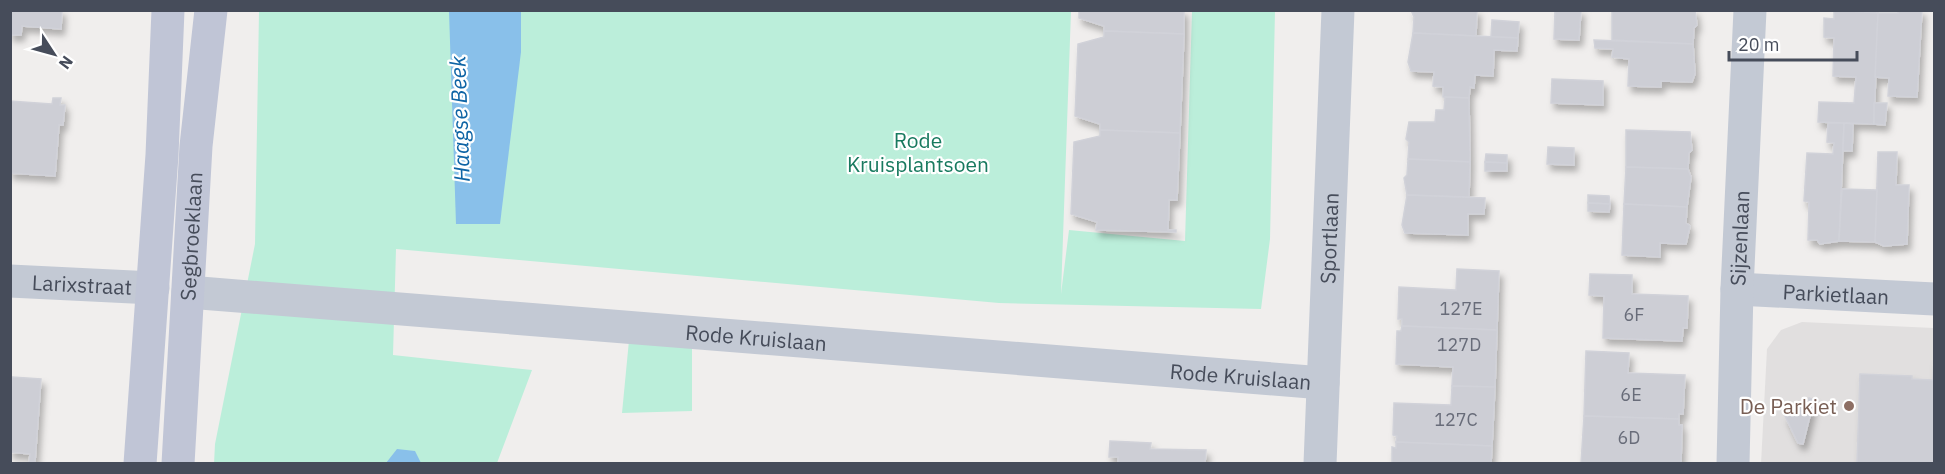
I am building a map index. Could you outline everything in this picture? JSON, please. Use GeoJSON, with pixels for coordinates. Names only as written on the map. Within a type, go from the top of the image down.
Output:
{"type":"FeatureCollection","features":[{"type":"Feature","properties":{"kind":"main road","name":"Segbroeklaan"},"geometry":{"type":"LineString","coordinates":[[140,464],[162,155],[168,10]]}},
{"type":"Feature","properties":{"kind":"main road","name":"Segbroeklaan"},"geometry":{"type":"LineString","coordinates":[[178,464],[196,146],[211,10]]}},
{"type":"Feature","properties":{"kind":"street","name":"Sportlaan"},"geometry":{"type":"LineString","coordinates":[[1320,464],[1338,10]]}},
{"type":"Feature","properties":{"kind":"street","name":"Sijzenlaan"},"geometry":{"type":"LineString","coordinates":[[1733,464],[1737,289],[1750,10]]}},
{"type":"Feature","properties":{"kind":"street","name":"Larixstraat"},"geometry":{"type":"LineString","coordinates":[[10,281],[153,288]]}},
{"type":"Feature","properties":{"kind":"street","name":"Parkietlaan"},"geometry":{"type":"LineString","coordinates":[[1737,289],[1935,299]]}},
{"type":"Feature","properties":{"kind":"street","name":"Rode Kruislaan"},"geometry":{"type":"LineString","coordinates":[[188,292],[1323,383]]}},
{"type":"Feature","properties":{"kind":"shaded area","name":"De Parkiet"},"geometry":{"type":"Polygon","coordinates":[[[1802,322],[1934,328],[1934,463],[1761,464],[1767,349],[1781,330],[1802,322]]]}},
{"type":"Feature","properties":{"kind":"green space","name":"Rode Kruisplantsoen"},"geometry":{"type":"Polygon","coordinates":[[[259,11],[1071,11],[1061,294],[1069,230],[1185,241],[1192,11],[1275,11],[1270,239],[1261,309],[999,303],[396,249],[393,355],[532,370],[497,463],[214,464],[215,444],[255,244],[259,11]]]}},
{"type":"Feature","properties":{"kind":"green space"},"geometry":{"type":"Polygon","coordinates":[[[630,330],[692,334],[692,411],[622,413],[630,330]]]}},
{"type":"Feature","properties":{"kind":"water","name":"Haagse Beek"},"geometry":{"type":"Polygon","coordinates":[[[449,11],[521,11],[521,52],[500,224],[456,224],[449,11]]]}},
{"type":"Feature","properties":{"kind":"water"},"geometry":{"type":"Polygon","coordinates":[[[397,449],[415,451],[421,463],[386,463],[397,449]]]}},
{"type":"Feature","properties":{"kind":"building"},"geometry":{"type":"Polygon","coordinates":[[[10,10],[62,10],[61,29],[22,26],[21,35],[10,35],[10,10]]]}},
{"type":"Feature","properties":{"kind":"building"},"geometry":{"type":"Polygon","coordinates":[[[1079,10],[1184,10],[1184,34],[1104,31],[1104,26],[1079,18],[1079,10]]]}},
{"type":"Feature","properties":{"kind":"building"},"geometry":{"type":"Polygon","coordinates":[[[1411,10],[1477,10],[1476,36],[1413,33],[1414,17],[1411,10]]]}},
{"type":"Feature","properties":{"kind":"building"},"geometry":{"type":"Polygon","coordinates":[[[1555,10],[1581,10],[1579,40],[1554,39],[1555,10]]]}},
{"type":"Feature","properties":{"kind":"building"},"geometry":{"type":"Polygon","coordinates":[[[1612,10],[1695,10],[1697,25],[1694,28],[1693,44],[1612,40],[1612,10]]]}},
{"type":"Feature","properties":{"kind":"building"},"geometry":{"type":"Polygon","coordinates":[[[1834,10],[1878,13],[1874,124],[1818,122],[1819,102],[1854,103],[1856,77],[1833,76],[1834,38],[1824,37],[1824,18],[1834,19],[1834,10]]]}},
{"type":"Feature","properties":{"kind":"building"},"geometry":{"type":"Polygon","coordinates":[[[1898,10],[1922,10],[1917,97],[1888,96],[1889,78],[1875,77],[1878,13],[1898,13],[1898,10]]]}},
{"type":"Feature","properties":{"kind":"building"},"geometry":{"type":"Polygon","coordinates":[[[1492,20],[1519,22],[1518,38],[1491,37],[1492,20]]]}},
{"type":"Feature","properties":{"kind":"building"},"geometry":{"type":"Polygon","coordinates":[[[1104,31],[1184,34],[1180,133],[1100,130],[1100,124],[1075,116],[1078,44],[1104,37],[1104,31]]]}},
{"type":"Feature","properties":{"kind":"building"},"geometry":{"type":"Polygon","coordinates":[[[1413,33],[1518,38],[1517,51],[1494,50],[1493,76],[1475,75],[1474,88],[1470,87],[1469,98],[1443,97],[1443,87],[1433,86],[1434,72],[1411,71],[1408,62],[1413,33]]]}},
{"type":"Feature","properties":{"kind":"building"},"geometry":{"type":"Polygon","coordinates":[[[1594,40],[1693,44],[1695,74],[1692,82],[1661,81],[1661,87],[1628,86],[1629,59],[1612,57],[1613,49],[1595,48],[1594,40]]]}},
{"type":"Feature","properties":{"kind":"building"},"geometry":{"type":"Polygon","coordinates":[[[1552,79],[1603,81],[1603,105],[1551,103],[1552,79]]]}},
{"type":"Feature","properties":{"kind":"building"},"geometry":{"type":"Polygon","coordinates":[[[1445,97],[1469,98],[1470,162],[1408,159],[1409,142],[1406,139],[1409,122],[1435,122],[1436,110],[1444,110],[1445,97]]]}},
{"type":"Feature","properties":{"kind":"building"},"geometry":{"type":"Polygon","coordinates":[[[53,98],[61,98],[60,105],[65,105],[63,125],[59,125],[55,176],[10,173],[10,101],[52,104],[53,98]]]}},
{"type":"Feature","properties":{"kind":"building"},"geometry":{"type":"Polygon","coordinates":[[[1874,103],[1887,103],[1885,125],[1874,124],[1874,103]]]}},
{"type":"Feature","properties":{"kind":"building"},"geometry":{"type":"Polygon","coordinates":[[[1828,123],[1844,123],[1839,241],[1820,244],[1817,240],[1808,240],[1809,202],[1804,201],[1807,153],[1833,154],[1834,143],[1827,142],[1828,123]]]}},
{"type":"Feature","properties":{"kind":"building"},"geometry":{"type":"Polygon","coordinates":[[[1844,123],[1853,124],[1852,151],[1843,151],[1844,123]]]}},
{"type":"Feature","properties":{"kind":"building"},"geometry":{"type":"Polygon","coordinates":[[[1100,130],[1180,133],[1177,200],[1169,200],[1168,230],[1176,230],[1176,232],[1096,230],[1097,222],[1071,214],[1074,142],[1100,136],[1100,130]]]}},
{"type":"Feature","properties":{"kind":"building"},"geometry":{"type":"Polygon","coordinates":[[[1626,130],[1690,132],[1692,150],[1689,153],[1688,169],[1626,167],[1626,130]]]}},
{"type":"Feature","properties":{"kind":"building"},"geometry":{"type":"Polygon","coordinates":[[[1548,147],[1574,148],[1574,165],[1547,164],[1548,147]]]}},
{"type":"Feature","properties":{"kind":"building"},"geometry":{"type":"Polygon","coordinates":[[[1878,152],[1897,152],[1896,185],[1909,185],[1907,244],[1884,246],[1875,242],[1878,152]]]}},
{"type":"Feature","properties":{"kind":"building"},"geometry":{"type":"Polygon","coordinates":[[[1486,154],[1507,155],[1507,163],[1485,162],[1486,154]]]}},
{"type":"Feature","properties":{"kind":"building"},"geometry":{"type":"Polygon","coordinates":[[[1408,159],[1470,162],[1469,197],[1407,195],[1404,178],[1407,175],[1408,159]]]}},
{"type":"Feature","properties":{"kind":"building"},"geometry":{"type":"Polygon","coordinates":[[[1485,162],[1507,163],[1507,171],[1485,171],[1485,162]]]}},
{"type":"Feature","properties":{"kind":"building"},"geometry":{"type":"Polygon","coordinates":[[[1626,167],[1688,169],[1691,177],[1687,207],[1624,204],[1626,167]]]}},
{"type":"Feature","properties":{"kind":"building"},"geometry":{"type":"Polygon","coordinates":[[[1842,189],[1877,190],[1875,242],[1839,241],[1842,189]]]}},
{"type":"Feature","properties":{"kind":"building"},"geometry":{"type":"Polygon","coordinates":[[[1407,195],[1485,198],[1484,214],[1468,214],[1468,235],[1405,233],[1402,225],[1407,195]]]}},
{"type":"Feature","properties":{"kind":"building"},"geometry":{"type":"Polygon","coordinates":[[[1588,195],[1609,196],[1610,204],[1588,203],[1588,195]]]}},
{"type":"Feature","properties":{"kind":"building"},"geometry":{"type":"Polygon","coordinates":[[[1588,203],[1610,204],[1609,212],[1588,211],[1588,203]]]}},
{"type":"Feature","properties":{"kind":"building"},"geometry":{"type":"Polygon","coordinates":[[[1624,204],[1687,207],[1686,223],[1690,226],[1686,244],[1660,243],[1660,257],[1622,255],[1624,204]]]}},
{"type":"Feature","properties":{"kind":"building"},"geometry":{"type":"Polygon","coordinates":[[[1457,269],[1499,271],[1497,330],[1402,326],[1402,319],[1398,319],[1399,287],[1456,290],[1457,269]]]}},
{"type":"Feature","properties":{"kind":"building"},"geometry":{"type":"Polygon","coordinates":[[[1590,274],[1632,275],[1632,294],[1688,296],[1687,328],[1683,328],[1682,341],[1603,338],[1604,296],[1589,295],[1590,274]]]}},
{"type":"Feature","properties":{"kind":"building"},"geometry":{"type":"Polygon","coordinates":[[[1402,326],[1497,330],[1495,387],[1452,386],[1453,367],[1396,364],[1397,331],[1401,331],[1402,326]]]}},
{"type":"Feature","properties":{"kind":"building"},"geometry":{"type":"Polygon","coordinates":[[[1586,351],[1629,353],[1628,373],[1685,375],[1683,414],[1679,414],[1679,419],[1584,416],[1586,351]]]}},
{"type":"Feature","properties":{"kind":"building"},"geometry":{"type":"Polygon","coordinates":[[[1934,359],[1934,464],[1857,464],[1860,374],[1912,376],[1912,379],[1933,380],[1934,359]]]}},
{"type":"Feature","properties":{"kind":"building"},"geometry":{"type":"Polygon","coordinates":[[[12,377],[41,379],[35,462],[29,462],[30,454],[10,452],[12,377]]]}},
{"type":"Feature","properties":{"kind":"building"},"geometry":{"type":"Polygon","coordinates":[[[1452,386],[1495,387],[1492,446],[1396,442],[1397,436],[1393,435],[1394,403],[1451,405],[1452,386]]]}},
{"type":"Feature","properties":{"kind":"building"},"geometry":{"type":"Polygon","coordinates":[[[1809,398],[1814,400],[1803,444],[1798,443],[1785,416],[1808,402],[1809,398]]]}},
{"type":"Feature","properties":{"kind":"building"},"geometry":{"type":"Polygon","coordinates":[[[1584,416],[1679,419],[1679,425],[1682,425],[1681,464],[1581,464],[1584,416]]]}},
{"type":"Feature","properties":{"kind":"building"},"geometry":{"type":"Polygon","coordinates":[[[1110,441],[1151,443],[1150,449],[1206,450],[1205,464],[1118,464],[1118,457],[1109,457],[1110,441]]]}},
{"type":"Feature","properties":{"kind":"building"},"geometry":{"type":"Polygon","coordinates":[[[1396,442],[1492,446],[1491,464],[1392,464],[1392,447],[1396,448],[1396,442]]]}},
{"type":"Feature","properties":{"kind":"place","name":"De Parkiet"},"geometry":{"type":"Point","coordinates":[1849,406]}}]}
